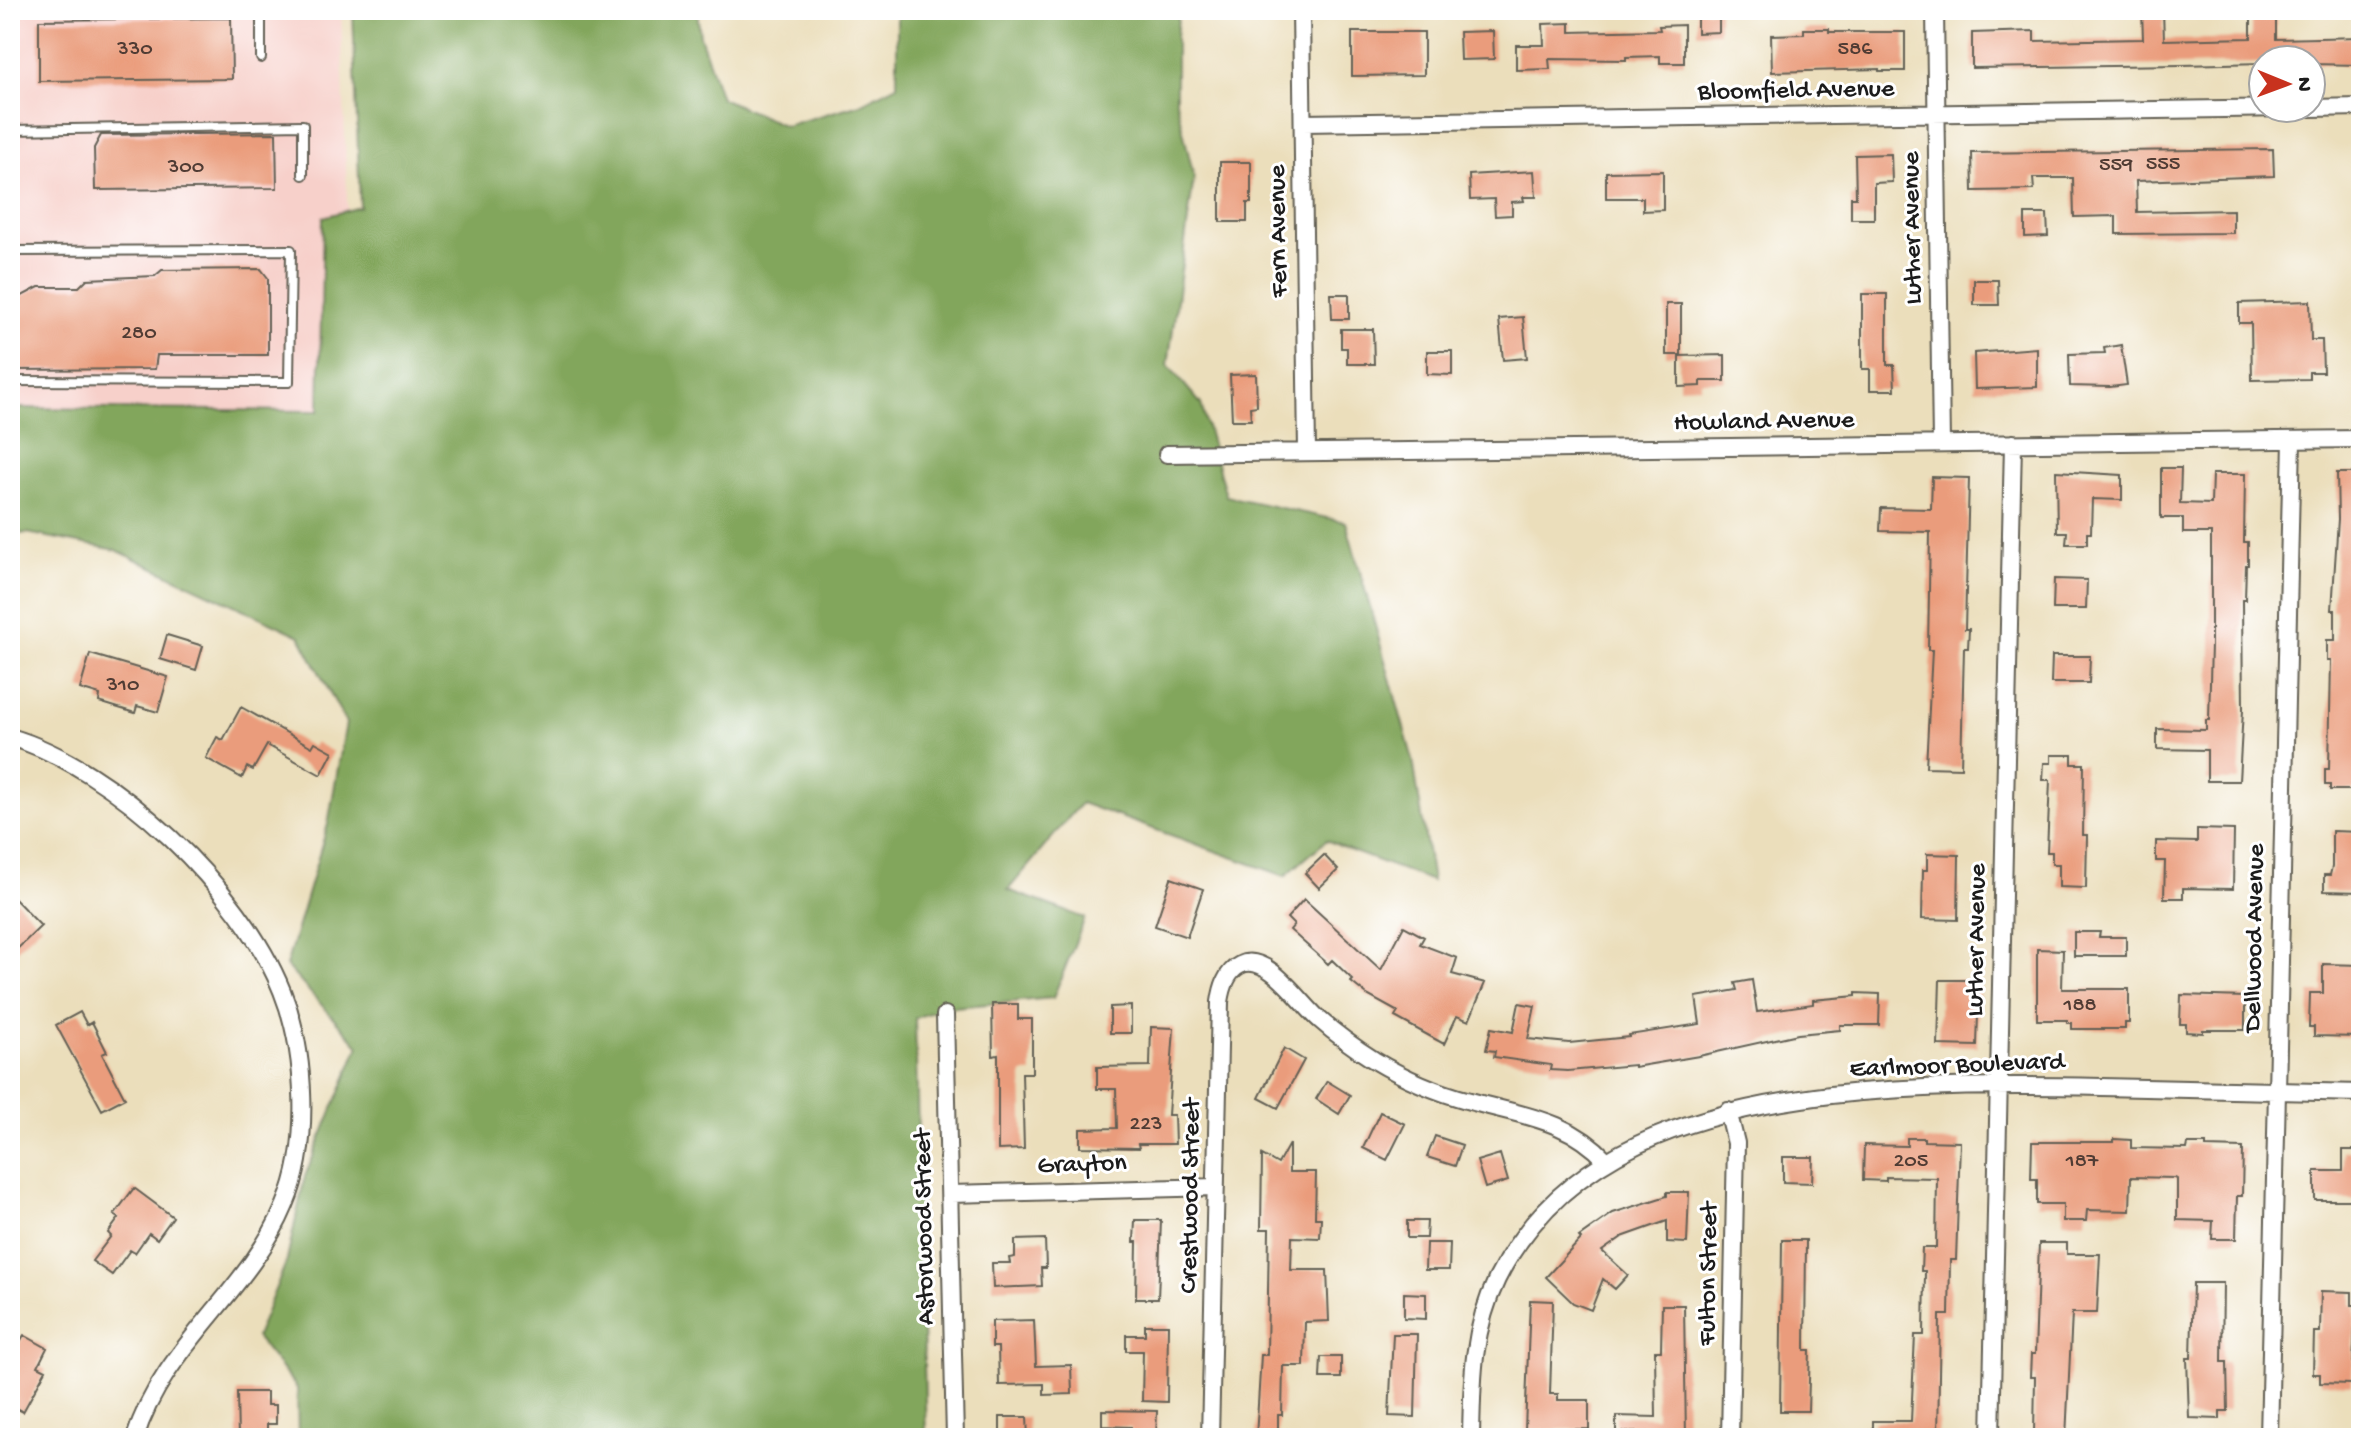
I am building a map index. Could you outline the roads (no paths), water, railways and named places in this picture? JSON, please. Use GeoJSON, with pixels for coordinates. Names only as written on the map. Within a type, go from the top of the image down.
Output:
{"type":"FeatureCollection","features":[{"type":"Feature","properties":{"kind":"street","name":"Fern Avenue"},"geometry":{"type":"LineString","coordinates":[[1301,10],[1307,452]]}},
{"type":"Feature","properties":{"kind":"street","name":"Luther Avenue"},"geometry":{"type":"LineString","coordinates":[[1935,10],[1941,444]]}},
{"type":"Feature","properties":{"kind":"street"},"geometry":{"type":"LineString","coordinates":[[2327,108],[2361,107]]}},
{"type":"Feature","properties":{"kind":"street","name":"Bloomfield Avenue"},"geometry":{"type":"LineString","coordinates":[[1303,123],[2247,109]]}},
{"type":"Feature","properties":{"kind":"street","name":"Howland Avenue"},"geometry":{"type":"LineString","coordinates":[[1167,454],[2361,439]]}},
{"type":"Feature","properties":{"kind":"street","name":"Dellwood Avenue"},"geometry":{"type":"LineString","coordinates":[[2269,1438],[2292,440]]}},
{"type":"Feature","properties":{"kind":"street","name":"Luther Avenue"},"geometry":{"type":"LineString","coordinates":[[1991,1438],[2013,443]]}},
{"type":"Feature","properties":{"kind":"street"},"geometry":{"type":"LineString","coordinates":[[10,737],[69,761],[101,780],[135,806],[210,881],[267,959],[293,1027],[300,1082],[301,1131],[297,1167],[278,1221],[240,1280],[171,1365],[146,1407],[135,1438]]}},
{"type":"Feature","properties":{"kind":"street","name":"Crestwood Street"},"geometry":{"type":"LineString","coordinates":[[1210,1438],[1220,1002],[1229,975],[1242,964],[1256,962],[1267,967],[1345,1041],[1391,1069],[1448,1095],[1569,1130],[1590,1143],[1607,1161]]}},
{"type":"Feature","properties":{"kind":"street","name":"Astorwood Street"},"geometry":{"type":"LineString","coordinates":[[945,1015],[955,1438]]}},
{"type":"Feature","properties":{"kind":"street","name":"Earlmoor Boulevard"},"geometry":{"type":"LineString","coordinates":[[1471,1438],[1476,1341],[1497,1280],[1514,1250],[1539,1218],[1575,1184],[1607,1161],[1661,1133],[1728,1111],[1870,1089],[1999,1085],[2361,1093]]}},
{"type":"Feature","properties":{"kind":"street","name":"Fulton Street"},"geometry":{"type":"LineString","coordinates":[[1728,1111],[1736,1143],[1730,1438]]}},
{"type":"Feature","properties":{"kind":"street","name":"Grayton"},"geometry":{"type":"LineString","coordinates":[[950,1194],[1216,1187]]}},
{"type":"Feature","properties":{"kind":"lane"},"geometry":{"type":"LineString","coordinates":[[261,10],[261,58]]}},
{"type":"Feature","properties":{"kind":"lane"},"geometry":{"type":"LineString","coordinates":[[10,130],[303,125],[303,175]]}},
{"type":"Feature","properties":{"kind":"lane"},"geometry":{"type":"LineString","coordinates":[[10,251],[291,250],[289,382],[10,381]]}}]}
